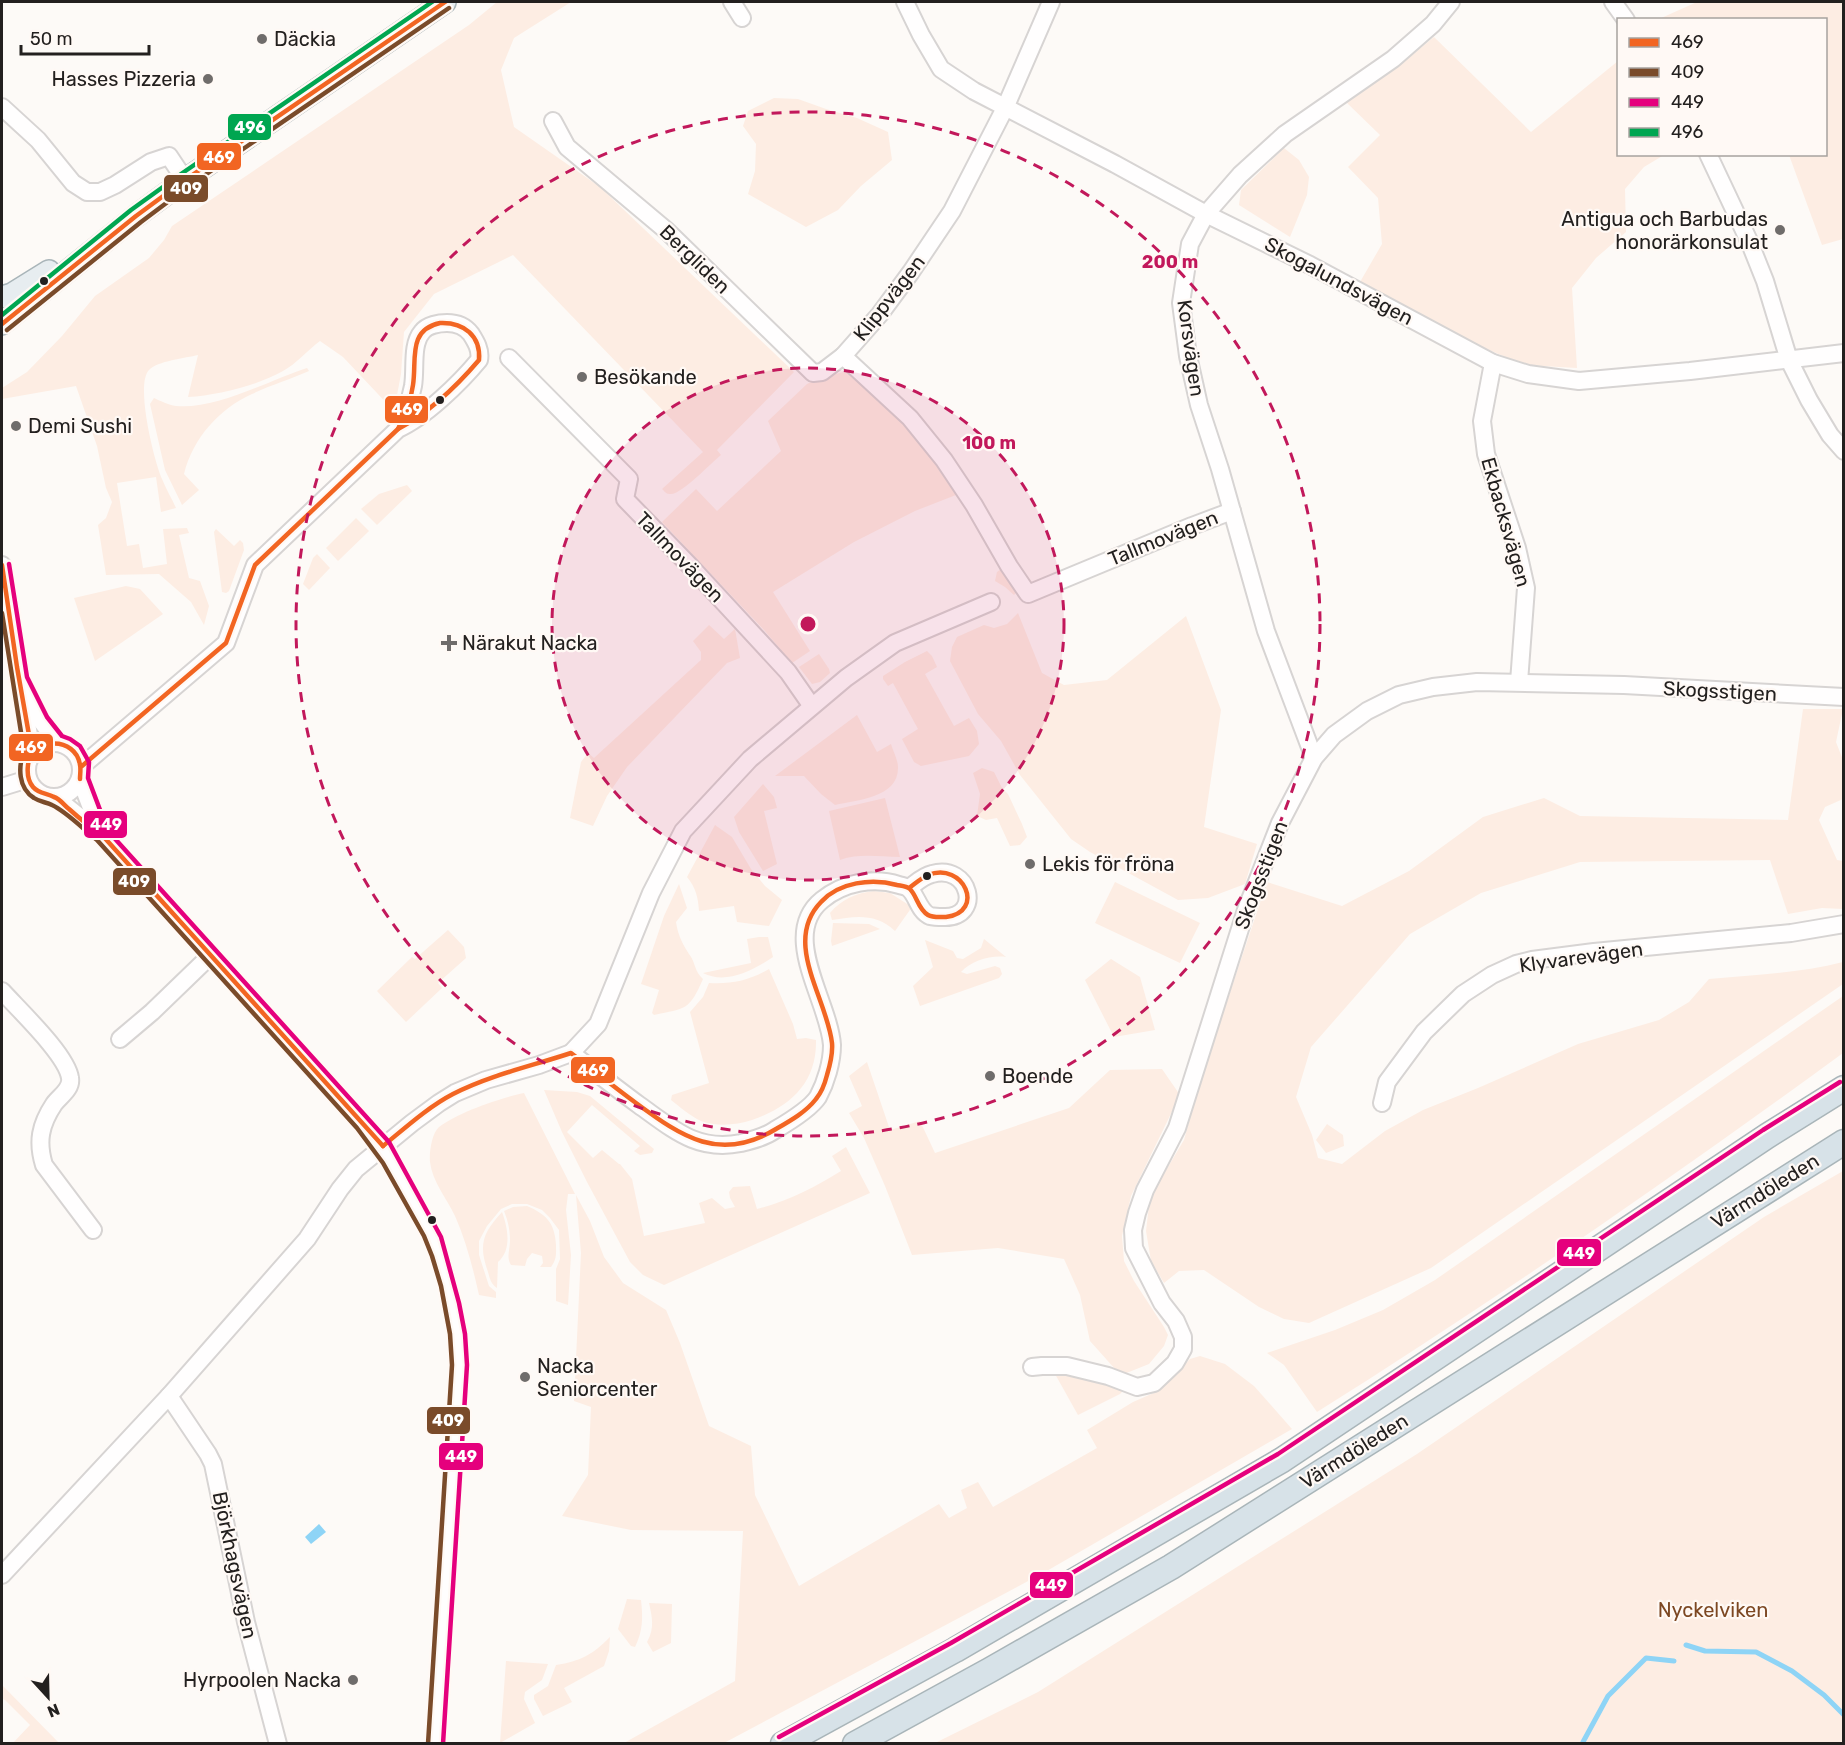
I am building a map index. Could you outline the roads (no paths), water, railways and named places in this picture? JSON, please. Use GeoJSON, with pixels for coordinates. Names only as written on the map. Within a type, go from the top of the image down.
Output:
{"type":"FeatureCollection","features":[{"type":"Feature","properties":{"kind":"highway"},"geometry":{"type":"LineString","coordinates":[[1767,1136],[1844,1073]]}},
{"type":"Feature","properties":{"kind":"highway","name":"Värmdöleden"},"geometry":{"type":"LineString","coordinates":[[783,1743],[955,1650],[1282,1460],[1767,1136],[1844,1088]]}},
{"type":"Feature","properties":{"kind":"highway","name":"Värmdöleden"},"geometry":{"type":"LineString","coordinates":[[855,1743],[1172,1567],[1844,1142]]}},
{"type":"Feature","properties":{"kind":"main road"},"geometry":{"type":"LineString","coordinates":[[2,324],[136,216],[185,180],[445,2]]}},
{"type":"Feature","properties":{"kind":"main road"},"geometry":{"type":"LineString","coordinates":[[2,297],[12,294],[136,216]]}},
{"type":"Feature","properties":{"kind":"street"},"geometry":{"type":"LineString","coordinates":[[732,2],[742,18]]}},
{"type":"Feature","properties":{"kind":"street","name":"Skogalundsvägen"},"geometry":{"type":"LineString","coordinates":[[905,2],[941,69],[974,91],[1493,363],[1528,374],[1579,381],[1666,374],[1844,353]]}},
{"type":"Feature","properties":{"kind":"street","name":"Klippvägen"},"geometry":{"type":"LineString","coordinates":[[1028,594],[944,460],[910,418],[843,356],[911,272],[952,211],[1005,108],[1051,2]]}},
{"type":"Feature","properties":{"kind":"street","name":"Korsvägen"},"geometry":{"type":"LineString","coordinates":[[1314,758],[1266,632],[1199,405],[1188,356],[1181,303],[1190,244],[1206,214],[1240,175],[1285,134],[1393,59],[1433,24],[1451,2]]}},
{"type":"Feature","properties":{"kind":"street"},"geometry":{"type":"LineString","coordinates":[[1613,2],[1625,18]]}},
{"type":"Feature","properties":{"kind":"street"},"geometry":{"type":"LineString","coordinates":[[2,107],[38,140],[73,183],[87,192],[100,192],[115,186],[151,162],[169,156],[185,180]]}},
{"type":"Feature","properties":{"kind":"street","name":"Bergliden"},"geometry":{"type":"LineString","coordinates":[[553,121],[567,147],[667,231],[813,373],[822,372],[843,356]]}},
{"type":"Feature","properties":{"kind":"street"},"geometry":{"type":"LineString","coordinates":[[1709,156],[1765,280],[1789,360],[1830,435],[1844,451]]}},
{"type":"Feature","properties":{"kind":"street"},"geometry":{"type":"LineString","coordinates":[[102,835],[81,773],[74,750],[57,742],[48,742],[32,752],[26,770],[34,789],[44,795],[55,797],[66,795],[74,788],[81,773],[226,644],[255,565],[398,429],[410,424],[457,385],[479,360],[477,345],[467,328],[451,323],[430,326],[422,330],[416,343],[413,385],[398,429]]}},
{"type":"Feature","properties":{"kind":"street","name":"Tallmovägen"},"geometry":{"type":"LineString","coordinates":[[509,358],[628,479],[625,499],[788,672],[812,705]]}},
{"type":"Feature","properties":{"kind":"street","name":"Ekbacksvägen"},"geometry":{"type":"LineString","coordinates":[[1493,363],[1482,421],[1486,454],[1517,548],[1526,588],[1519,682]]}},
{"type":"Feature","properties":{"kind":"street","name":"Tallmovägen"},"geometry":{"type":"LineString","coordinates":[[1028,594],[1232,511]]}},
{"type":"Feature","properties":{"kind":"street"},"geometry":{"type":"LineString","coordinates":[[2,565],[32,752]]}},
{"type":"Feature","properties":{"kind":"street"},"geometry":{"type":"LineString","coordinates":[[2,1575],[169,1396],[307,1239],[356,1169],[439,1103],[455,1093],[486,1080],[571,1053],[598,1024],[651,893],[683,831],[750,759],[812,705],[896,643],[991,602]]}},
{"type":"Feature","properties":{"kind":"street"},"geometry":{"type":"LineString","coordinates":[[20,680],[41,721],[57,742]]}},
{"type":"Feature","properties":{"kind":"street","name":"Skogsstigen"},"geometry":{"type":"LineString","coordinates":[[1032,1367],[1067,1366],[1108,1376],[1137,1387],[1154,1383],[1175,1363],[1183,1349],[1183,1337],[1176,1321],[1162,1303],[1134,1248],[1133,1230],[1137,1213],[1145,1190],[1177,1128],[1246,910],[1280,823],[1314,758],[1334,735],[1366,711],[1399,695],[1433,687],[1477,682],[1624,685],[1844,697]]}},
{"type":"Feature","properties":{"kind":"street"},"geometry":{"type":"LineString","coordinates":[[2,787],[28,779]]}},
{"type":"Feature","properties":{"kind":"street"},"geometry":{"type":"LineString","coordinates":[[55,797],[102,835],[383,1146],[434,1239],[445,1274],[458,1335],[460,1365],[435,1743]]}},
{"type":"Feature","properties":{"kind":"street"},"geometry":{"type":"LineString","coordinates":[[571,1053],[672,1129],[691,1140],[727,1146],[753,1140],[772,1132],[789,1122],[817,1099],[830,1064],[831,1045],[827,1018],[805,954],[803,941],[813,910],[823,899],[842,889],[870,880],[886,881],[909,888]]}},
{"type":"Feature","properties":{"kind":"street","name":"Klyvarevägen"},"geometry":{"type":"LineString","coordinates":[[1382,1103],[1387,1082],[1424,1032],[1463,994],[1492,975],[1516,964],[1594,952],[1791,933],[1844,924]]}},
{"type":"Feature","properties":{"kind":"street"},"geometry":{"type":"LineString","coordinates":[[120,1039],[152,1012],[210,956]]}},
{"type":"Feature","properties":{"kind":"street"},"geometry":{"type":"LineString","coordinates":[[2,991],[57,1052],[68,1071],[70,1086],[53,1105],[45,1122],[39,1141],[40,1153],[44,1165],[93,1230]]}},
{"type":"Feature","properties":{"kind":"street","name":"Björkhagsvägen"},"geometry":{"type":"LineString","coordinates":[[169,1396],[213,1464],[246,1622],[279,1743]]}},
{"type":"Feature","properties":{"kind":"water"},"geometry":{"type":"Polygon","coordinates":[[[319,1524],[326,1532],[311,1544],[305,1537],[319,1524]]]}},
{"type":"Feature","properties":{"kind":"waterway"},"geometry":{"type":"LineString","coordinates":[[1686,1645],[1705,1651],[1756,1652],[1792,1671],[1824,1695],[1844,1715]]}},
{"type":"Feature","properties":{"kind":"waterway"},"geometry":{"type":"LineString","coordinates":[[1583,1742],[1608,1696],[1646,1658],[1674,1661]]}},
{"type":"Feature","properties":{"kind":"place","name":"Däckia"},"geometry":{"type":"Point","coordinates":[262,39]}},
{"type":"Feature","properties":{"kind":"place","name":"Hasses Pizzeria"},"geometry":{"type":"Point","coordinates":[208,79]}},
{"type":"Feature","properties":{"kind":"place","name":"Antigua och Barbudas honorärkonsulat"},"geometry":{"type":"Point","coordinates":[1780,230]}},
{"type":"Feature","properties":{"kind":"place","name":"Besökande"},"geometry":{"type":"Point","coordinates":[582,377]}},
{"type":"Feature","properties":{"kind":"place","name":"Demi Sushi"},"geometry":{"type":"Point","coordinates":[16,426]}},
{"type":"Feature","properties":{"kind":"place","name":"Närakut Nacka"},"geometry":{"type":"Point","coordinates":[449,643]}},
{"type":"Feature","properties":{"kind":"place","name":"Lekis för fröna"},"geometry":{"type":"Point","coordinates":[1030,864]}},
{"type":"Feature","properties":{"kind":"place","name":"Boende"},"geometry":{"type":"Point","coordinates":[990,1076]}},
{"type":"Feature","properties":{"kind":"place","name":"Nacka Seniorcenter"},"geometry":{"type":"Point","coordinates":[525,1377]}},
{"type":"Feature","properties":{"kind":"place","name":"Hyrpoolen Nacka"},"geometry":{"type":"Point","coordinates":[353,1680]}},
{"type":"Feature","properties":{"kind":"park label","name":"Nyckelviken"},"geometry":{"type":"Point","coordinates":[1713,1610]}}]}
